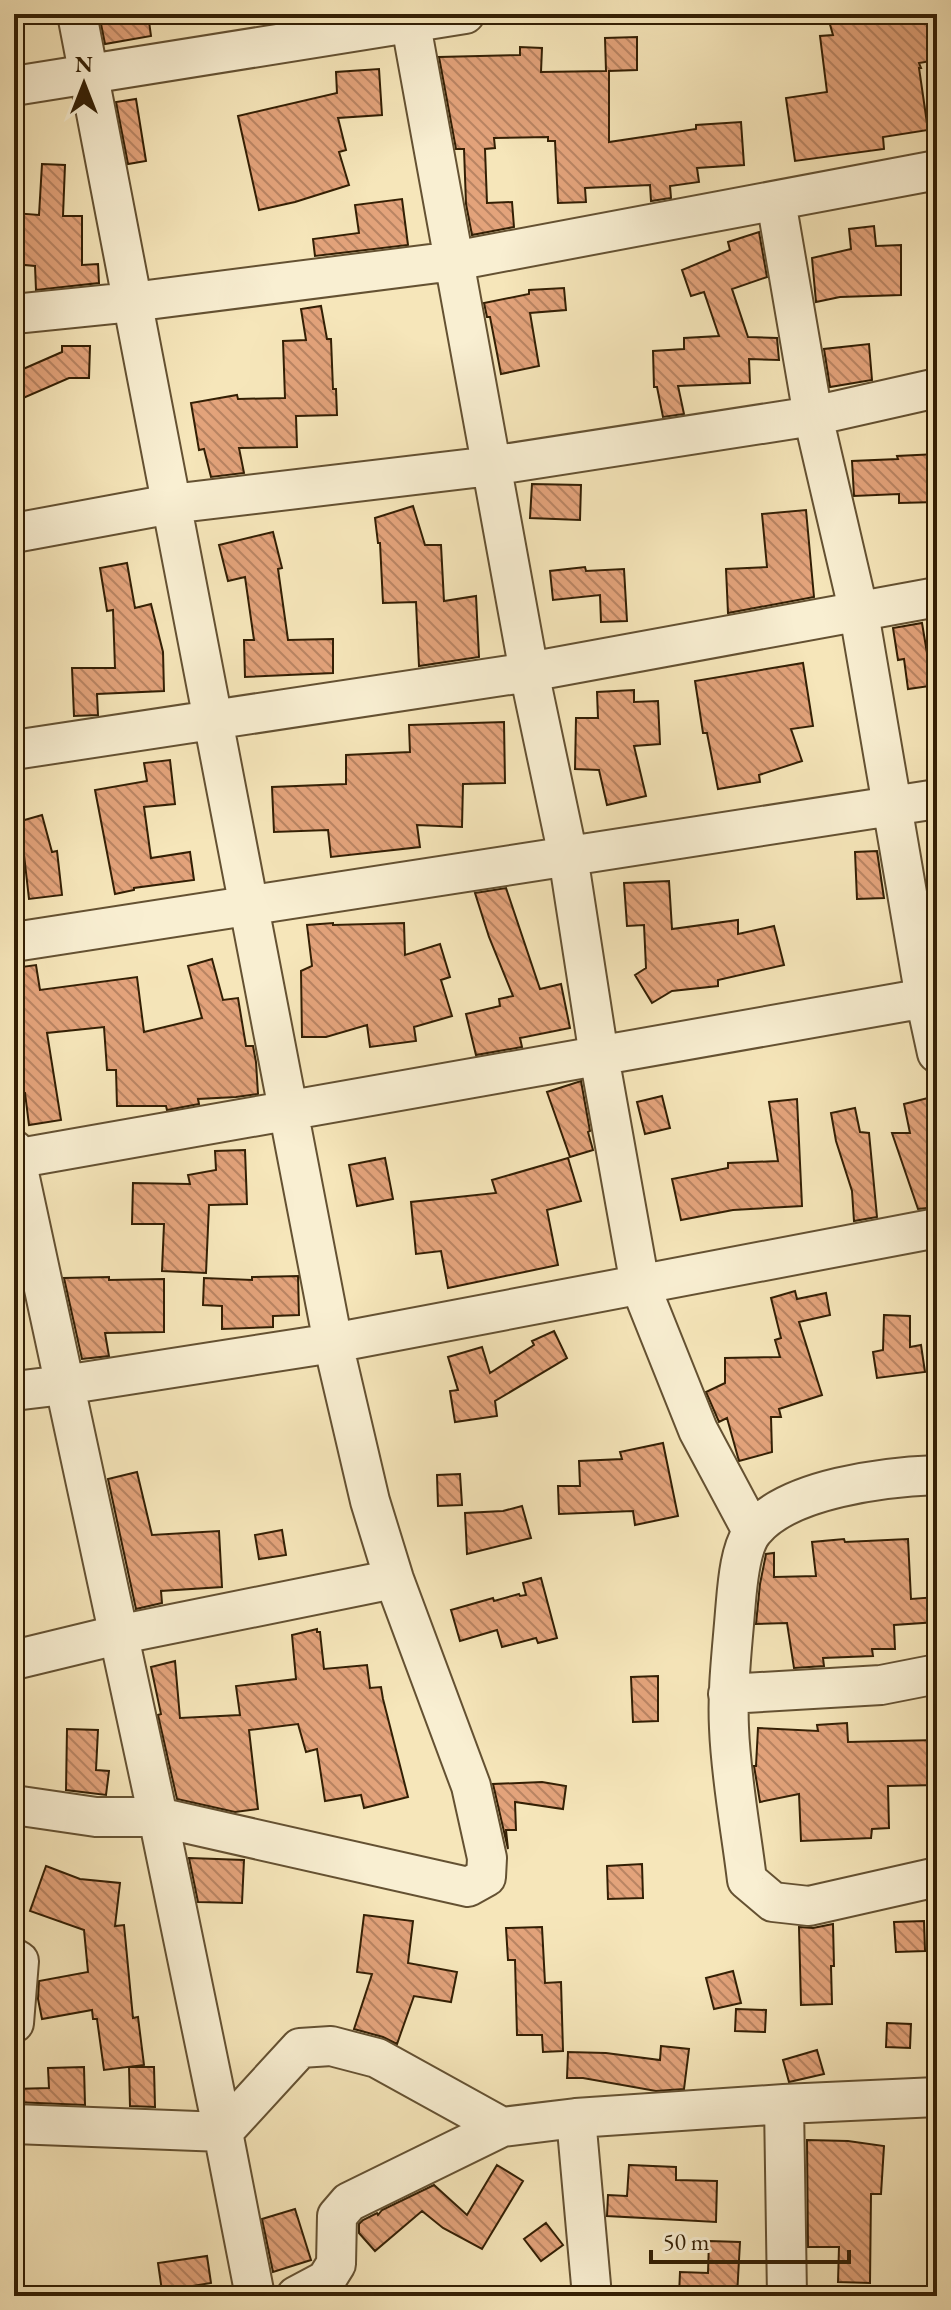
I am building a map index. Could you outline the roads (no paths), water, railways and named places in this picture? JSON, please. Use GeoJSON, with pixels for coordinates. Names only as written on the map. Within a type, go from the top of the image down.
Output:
{"type":"FeatureCollection","features":[{"type":"Feature","properties":{"kind":"street"},"geometry":{"type":"LineString","coordinates":[[14,1805],[96,1817],[158,1817],[468,1887],[486,1877],[487,1858],[471,1786],[394,1579],[370,1501],[333,1343],[77,14]]}},
{"type":"Feature","properties":{"kind":"street"},"geometry":{"type":"LineString","coordinates":[[14,86],[410,18],[465,14]]}},
{"type":"Feature","properties":{"kind":"street"},"geometry":{"type":"LineString","coordinates":[[410,18],[529,672],[568,856],[599,1056],[640,1285],[698,1430],[752,1531]]}},
{"type":"Feature","properties":{"kind":"street"},"geometry":{"type":"LineString","coordinates":[[14,314],[454,261],[937,170]]}},
{"type":"Feature","properties":{"kind":"street"},"geometry":{"type":"LineString","coordinates":[[776,201],[813,416],[859,613],[892,806],[931,997],[937,1053]]}},
{"type":"Feature","properties":{"kind":"street"},"geometry":{"type":"LineString","coordinates":[[14,533],[171,504],[491,466],[813,416],[937,388]]}},
{"type":"Feature","properties":{"kind":"street"},"geometry":{"type":"LineString","coordinates":[[14,750],[529,672],[937,597]]}},
{"type":"Feature","properties":{"kind":"street"},"geometry":{"type":"LineString","coordinates":[[14,942],[937,799]]}},
{"type":"Feature","properties":{"kind":"street"},"geometry":{"type":"LineString","coordinates":[[255,2296],[158,1817],[15,1156],[931,997]]}},
{"type":"Feature","properties":{"kind":"street"},"geometry":{"type":"LineString","coordinates":[[14,1391],[333,1343],[937,1228]]}},
{"type":"Feature","properties":{"kind":"street"},"geometry":{"type":"LineString","coordinates":[[937,1475],[843,1486],[785,1504],[752,1531],[739,1568],[728,1694],[729,1733],[747,1880],[773,1902],[809,1906],[937,1877]]}},
{"type":"Feature","properties":{"kind":"street"},"geometry":{"type":"LineString","coordinates":[[14,1660],[117,1635],[394,1579]]}},
{"type":"Feature","properties":{"kind":"street"},"geometry":{"type":"LineString","coordinates":[[728,1694],[881,1685],[937,1674]]}},
{"type":"Feature","properties":{"kind":"street"},"geometry":{"type":"LineString","coordinates":[[14,1958],[19,1961],[14,2023]]}},
{"type":"Feature","properties":{"kind":"street"},"geometry":{"type":"LineString","coordinates":[[14,2124],[223,2132],[300,2048],[331,2046],[377,2058],[502,2127]]}},
{"type":"Feature","properties":{"kind":"street"},"geometry":{"type":"LineString","coordinates":[[296,2296],[326,2280],[336,2264],[337,2216],[349,2202],[502,2127],[576,2118],[937,2097]]}},
{"type":"Feature","properties":{"kind":"street"},"geometry":{"type":"LineString","coordinates":[[784,2104],[787,2296]]}},
{"type":"Feature","properties":{"kind":"street"},"geometry":{"type":"LineString","coordinates":[[576,2118],[592,2296]]}}]}
